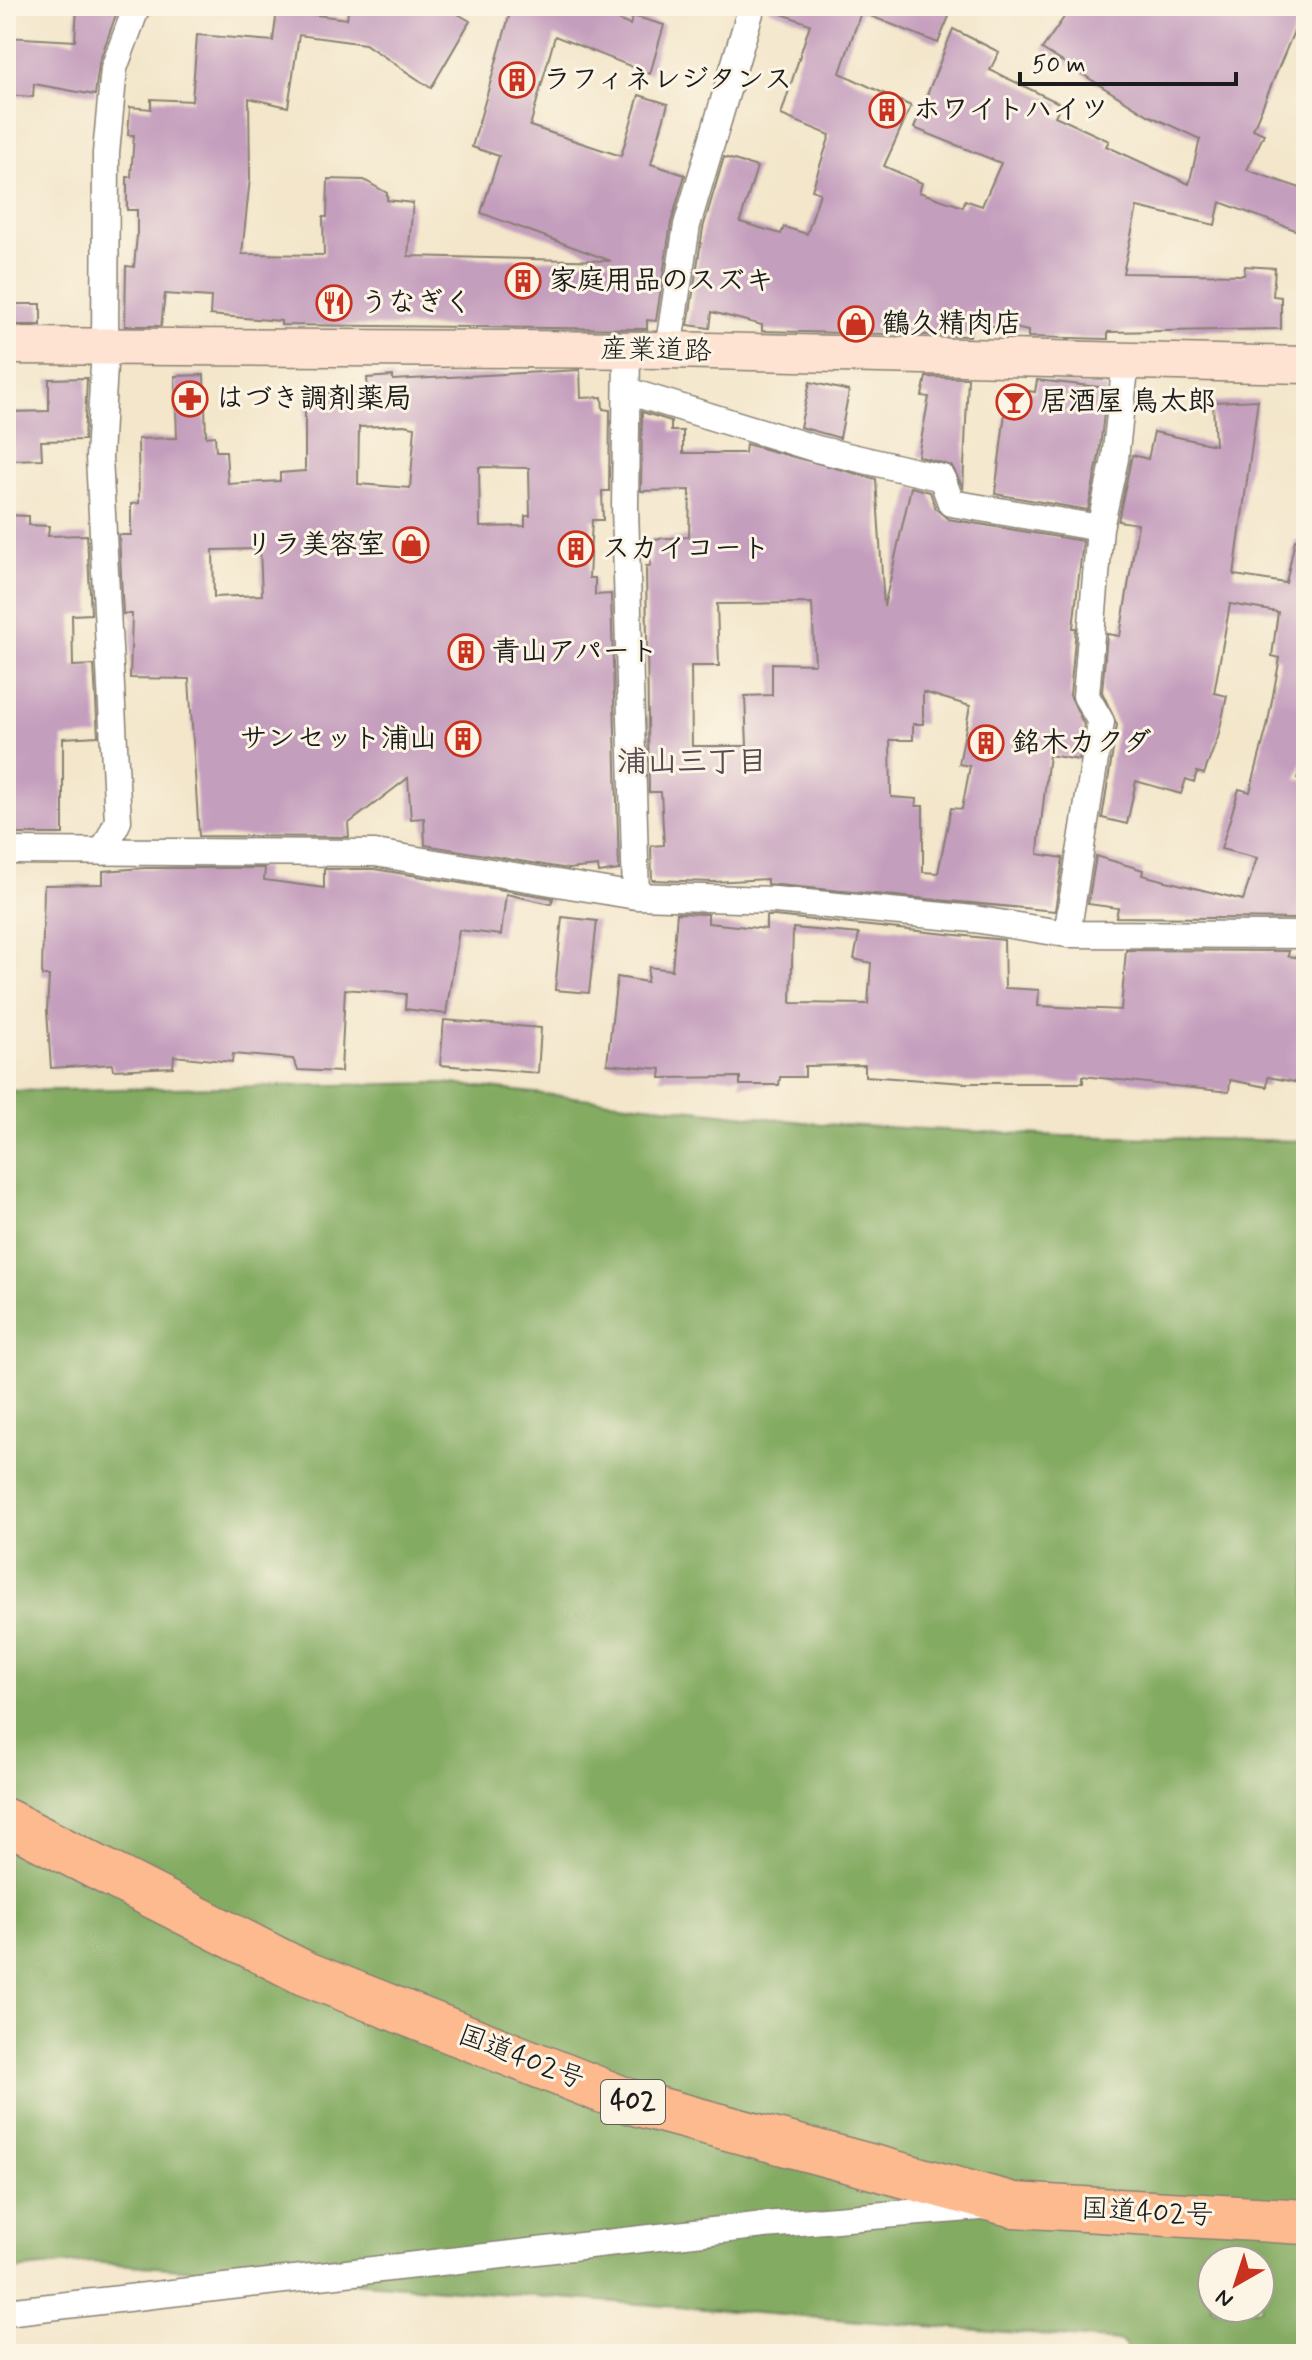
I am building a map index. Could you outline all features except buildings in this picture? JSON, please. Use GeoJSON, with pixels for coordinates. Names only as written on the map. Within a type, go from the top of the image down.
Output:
{"type":"FeatureCollection","features":[{"type":"Feature","properties":{"kind":"highway","name":"国道402号"},"geometry":{"type":"LineString","coordinates":[[6,1821],[304,1973],[631,2102],[1014,2205],[1306,2222]]}},
{"type":"Feature","properties":{"kind":"street"},"geometry":{"type":"LineString","coordinates":[[103,852],[118,821],[99,457],[105,347],[106,153],[114,68],[137,6]]}},
{"type":"Feature","properties":{"kind":"street"},"geometry":{"type":"LineString","coordinates":[[668,350],[687,225],[752,6]]}},
{"type":"Feature","properties":{"kind":"street","name":"産業道路"},"geometry":{"type":"LineString","coordinates":[[6,346],[668,350],[1306,365]]}},
{"type":"Feature","properties":{"kind":"street"},"geometry":{"type":"LineString","coordinates":[[627,350],[625,506],[636,896]]}},
{"type":"Feature","properties":{"kind":"street"},"geometry":{"type":"LineString","coordinates":[[1067,934],[1101,722],[1086,696],[1100,528],[1115,459],[1126,361]]}},
{"type":"Feature","properties":{"kind":"street"},"geometry":{"type":"LineString","coordinates":[[627,391],[817,449],[942,478],[951,503],[1100,528]]}},
{"type":"Feature","properties":{"kind":"street"},"geometry":{"type":"LineString","coordinates":[[6,851],[375,853],[636,896],[775,900],[974,919],[1067,934],[1306,935]]}},
{"type":"Feature","properties":{"kind":"street"},"geometry":{"type":"LineString","coordinates":[[6,2312],[764,2225],[1014,2205]]}},
{"type":"Feature","properties":{"kind":"green space"},"geometry":{"type":"Polygon","coordinates":[[[443,1083],[822,1124],[1063,1136],[1306,1141],[1306,2354],[1132,2354],[1121,2341],[90,2262],[6,2271],[6,1091],[443,1083]]]}},
{"type":"Feature","properties":{"kind":"place","name":"ラフィネレジタンス"},"geometry":{"type":"Point","coordinates":[517,80]}},
{"type":"Feature","properties":{"kind":"place","name":"ホワイトハイツ"},"geometry":{"type":"Point","coordinates":[887,110]}},
{"type":"Feature","properties":{"kind":"place","name":"家庭用品のスズキ"},"geometry":{"type":"Point","coordinates":[523,281]}},
{"type":"Feature","properties":{"kind":"place","name":"うなぎく"},"geometry":{"type":"Point","coordinates":[334,303]}},
{"type":"Feature","properties":{"kind":"place","name":"鶴久精肉店"},"geometry":{"type":"Point","coordinates":[856,324]}},
{"type":"Feature","properties":{"kind":"place","name":"はづき調剤薬局"},"geometry":{"type":"Point","coordinates":[190,399]}},
{"type":"Feature","properties":{"kind":"place","name":"居酒屋 鳥太郎"},"geometry":{"type":"Point","coordinates":[1014,402]}},
{"type":"Feature","properties":{"kind":"place","name":"リラ美容室"},"geometry":{"type":"Point","coordinates":[411,545]}},
{"type":"Feature","properties":{"kind":"place","name":"スカイコート"},"geometry":{"type":"Point","coordinates":[576,549]}},
{"type":"Feature","properties":{"kind":"place","name":"青山アパート"},"geometry":{"type":"Point","coordinates":[466,652]}},
{"type":"Feature","properties":{"kind":"place","name":"サンセット浦山"},"geometry":{"type":"Point","coordinates":[463,739]}},
{"type":"Feature","properties":{"kind":"place","name":"銘木カクダ"},"geometry":{"type":"Point","coordinates":[986,743]}},
{"type":"Feature","properties":{"kind":"district","name":"浦山三丁目"},"geometry":{"type":"Point","coordinates":[692,762]}}]}
